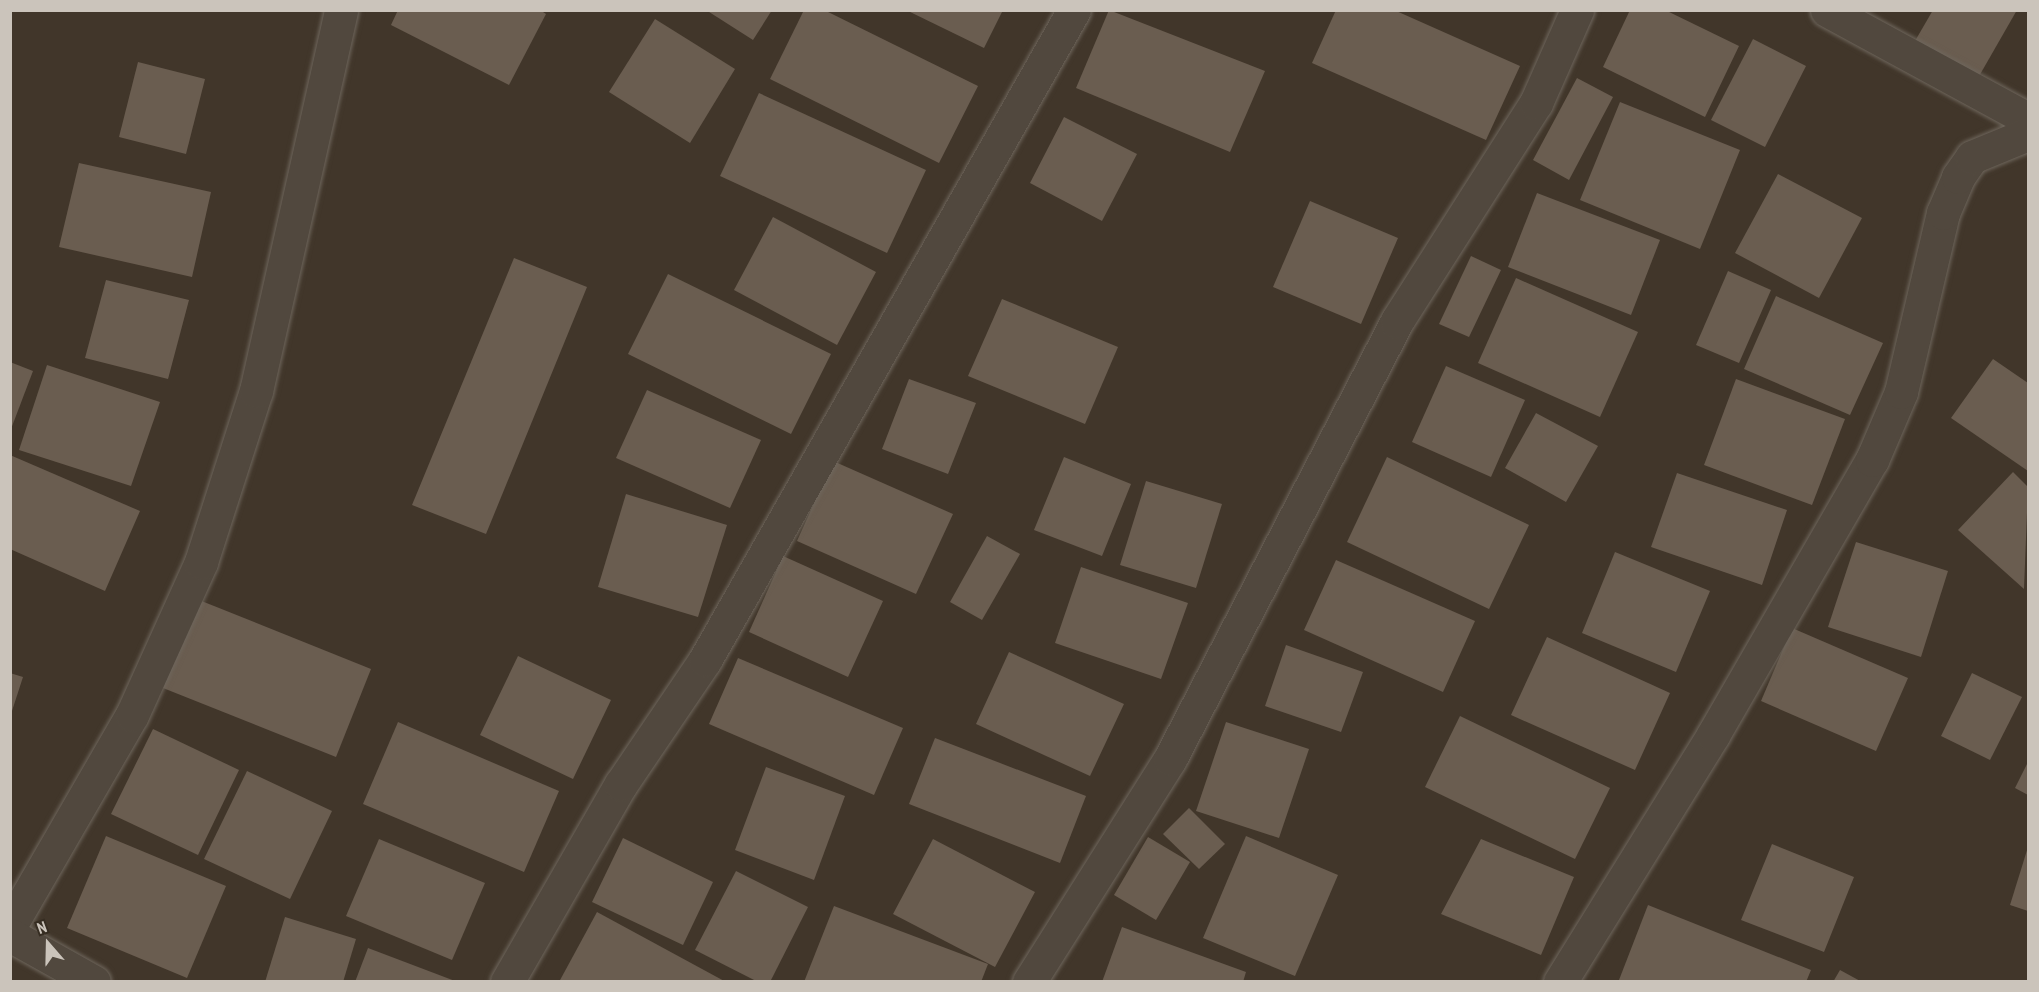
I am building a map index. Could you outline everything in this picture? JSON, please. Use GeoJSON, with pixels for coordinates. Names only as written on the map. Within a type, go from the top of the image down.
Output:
{"type":"FeatureCollection","features":[{"type":"Feature","properties":{"kind":"street"},"geometry":{"type":"LineString","coordinates":[[10,926],[132,715],[201,561],[256,391],[341,10]]}},
{"type":"Feature","properties":{"kind":"street"},"geometry":{"type":"LineString","coordinates":[[507,981],[621,784],[705,660],[1074,10]]}},
{"type":"Feature","properties":{"kind":"street"},"geometry":{"type":"LineString","coordinates":[[1029,981],[1170,759],[1397,321],[1536,102],[1577,10]]}},
{"type":"Feature","properties":{"kind":"street"},"geometry":{"type":"LineString","coordinates":[[1827,10],[2028,119]]}},
{"type":"Feature","properties":{"kind":"street"},"geometry":{"type":"LineString","coordinates":[[1560,981],[1713,735],[1872,460],[1901,392],[1943,213],[1958,177],[1972,157],[2028,134]]}},
{"type":"Feature","properties":{"kind":"street"},"geometry":{"type":"LineString","coordinates":[[10,935],[94,981]]}},
{"type":"Feature","properties":{"kind":"building"},"geometry":{"type":"Polygon","coordinates":[[[398,10],[540,10],[546,14],[509,85],[391,25],[398,10]]]}},
{"type":"Feature","properties":{"kind":"building"},"geometry":{"type":"Polygon","coordinates":[[[706,10],[772,10],[753,40],[706,10]]]}},
{"type":"Feature","properties":{"kind":"building"},"geometry":{"type":"Polygon","coordinates":[[[804,10],[824,10],[978,86],[939,163],[770,79],[804,10]]]}},
{"type":"Feature","properties":{"kind":"building"},"geometry":{"type":"Polygon","coordinates":[[[906,10],[1003,10],[984,48],[906,10]]]}},
{"type":"Feature","properties":{"kind":"building"},"geometry":{"type":"Polygon","coordinates":[[[1109,10],[1265,71],[1230,152],[1076,88],[1109,10]]]}},
{"type":"Feature","properties":{"kind":"building"},"geometry":{"type":"Polygon","coordinates":[[[1336,10],[1394,10],[1520,66],[1486,140],[1312,63],[1336,10]]]}},
{"type":"Feature","properties":{"kind":"building"},"geometry":{"type":"Polygon","coordinates":[[[1630,10],[1665,10],[1739,46],[1705,117],[1603,67],[1630,10]]]}},
{"type":"Feature","properties":{"kind":"building"},"geometry":{"type":"Polygon","coordinates":[[[1933,10],[2017,10],[1978,78],[1915,41],[1933,10]]]}},
{"type":"Feature","properties":{"kind":"building"},"geometry":{"type":"Polygon","coordinates":[[[655,19],[735,69],[690,143],[609,92],[655,19]]]}},
{"type":"Feature","properties":{"kind":"building"},"geometry":{"type":"Polygon","coordinates":[[[1753,39],[1806,66],[1765,147],[1711,120],[1753,39]]]}},
{"type":"Feature","properties":{"kind":"building"},"geometry":{"type":"Polygon","coordinates":[[[138,62],[205,79],[186,154],[119,137],[138,62]]]}},
{"type":"Feature","properties":{"kind":"building"},"geometry":{"type":"Polygon","coordinates":[[[1577,78],[1613,97],[1569,180],[1533,160],[1577,78]]]}},
{"type":"Feature","properties":{"kind":"building"},"geometry":{"type":"Polygon","coordinates":[[[759,93],[926,170],[887,253],[720,176],[759,93]]]}},
{"type":"Feature","properties":{"kind":"building"},"geometry":{"type":"Polygon","coordinates":[[[1620,102],[1740,150],[1700,249],[1580,200],[1620,102]]]}},
{"type":"Feature","properties":{"kind":"building"},"geometry":{"type":"Polygon","coordinates":[[[1064,117],[1137,154],[1102,221],[1030,183],[1064,117]]]}},
{"type":"Feature","properties":{"kind":"building"},"geometry":{"type":"Polygon","coordinates":[[[79,163],[211,192],[192,277],[59,247],[79,163]]]}},
{"type":"Feature","properties":{"kind":"building"},"geometry":{"type":"Polygon","coordinates":[[[1778,174],[1862,218],[1819,298],[1735,253],[1778,174]]]}},
{"type":"Feature","properties":{"kind":"building"},"geometry":{"type":"Polygon","coordinates":[[[1537,193],[1660,240],[1631,315],[1508,267],[1537,193]]]}},
{"type":"Feature","properties":{"kind":"building"},"geometry":{"type":"Polygon","coordinates":[[[1310,201],[1398,238],[1361,324],[1273,287],[1310,201]]]}},
{"type":"Feature","properties":{"kind":"building"},"geometry":{"type":"Polygon","coordinates":[[[773,217],[876,272],[837,345],[734,290],[773,217]]]}},
{"type":"Feature","properties":{"kind":"building"},"geometry":{"type":"Polygon","coordinates":[[[1471,256],[1501,270],[1469,337],[1439,324],[1471,256]]]}},
{"type":"Feature","properties":{"kind":"building"},"geometry":{"type":"Polygon","coordinates":[[[514,258],[587,287],[486,534],[412,505],[514,258]]]}},
{"type":"Feature","properties":{"kind":"building"},"geometry":{"type":"Polygon","coordinates":[[[1728,271],[1771,290],[1739,363],[1696,345],[1728,271]]]}},
{"type":"Feature","properties":{"kind":"building"},"geometry":{"type":"Polygon","coordinates":[[[668,274],[831,354],[791,434],[628,354],[668,274]]]}},
{"type":"Feature","properties":{"kind":"building"},"geometry":{"type":"Polygon","coordinates":[[[1516,278],[1638,332],[1600,417],[1478,363],[1516,278]]]}},
{"type":"Feature","properties":{"kind":"building"},"geometry":{"type":"Polygon","coordinates":[[[106,280],[189,300],[168,379],[85,358],[106,280]]]}},
{"type":"Feature","properties":{"kind":"building"},"geometry":{"type":"Polygon","coordinates":[[[1776,296],[1883,343],[1850,415],[1744,369],[1776,296]]]}},
{"type":"Feature","properties":{"kind":"building"},"geometry":{"type":"Polygon","coordinates":[[[1002,299],[1118,347],[1085,424],[968,376],[1002,299]]]}},
{"type":"Feature","properties":{"kind":"building"},"geometry":{"type":"Polygon","coordinates":[[[1993,359],[2028,383],[2028,471],[1951,418],[1993,359]]]}},
{"type":"Feature","properties":{"kind":"building"},"geometry":{"type":"Polygon","coordinates":[[[10,362],[33,371],[11,429],[10,429],[10,362]]]}},
{"type":"Feature","properties":{"kind":"building"},"geometry":{"type":"Polygon","coordinates":[[[47,365],[160,402],[131,486],[19,450],[47,365]]]}},
{"type":"Feature","properties":{"kind":"building"},"geometry":{"type":"Polygon","coordinates":[[[1446,366],[1525,400],[1491,477],[1412,442],[1446,366]]]}},
{"type":"Feature","properties":{"kind":"building"},"geometry":{"type":"Polygon","coordinates":[[[909,379],[976,403],[948,474],[882,449],[909,379]]]}},
{"type":"Feature","properties":{"kind":"building"},"geometry":{"type":"Polygon","coordinates":[[[1736,379],[1845,419],[1812,505],[1704,465],[1736,379]]]}},
{"type":"Feature","properties":{"kind":"building"},"geometry":{"type":"Polygon","coordinates":[[[647,390],[761,440],[730,508],[616,458],[647,390]]]}},
{"type":"Feature","properties":{"kind":"building"},"geometry":{"type":"Polygon","coordinates":[[[1536,413],[1598,446],[1566,502],[1505,468],[1536,413]]]}},
{"type":"Feature","properties":{"kind":"building"},"geometry":{"type":"Polygon","coordinates":[[[10,455],[140,511],[105,591],[10,549],[10,455]]]}},
{"type":"Feature","properties":{"kind":"building"},"geometry":{"type":"Polygon","coordinates":[[[1064,457],[1131,484],[1102,556],[1034,530],[1064,457]]]}},
{"type":"Feature","properties":{"kind":"building"},"geometry":{"type":"Polygon","coordinates":[[[1387,457],[1529,525],[1489,609],[1347,542],[1387,457]]]}},
{"type":"Feature","properties":{"kind":"building"},"geometry":{"type":"Polygon","coordinates":[[[833,461],[953,514],[916,594],[797,541],[833,461]]]}},
{"type":"Feature","properties":{"kind":"building"},"geometry":{"type":"Polygon","coordinates":[[[2013,472],[2028,487],[2024,589],[1958,530],[2013,472]]]}},
{"type":"Feature","properties":{"kind":"building"},"geometry":{"type":"Polygon","coordinates":[[[1677,473],[1787,510],[1762,585],[1651,547],[1677,473]]]}},
{"type":"Feature","properties":{"kind":"building"},"geometry":{"type":"Polygon","coordinates":[[[1146,481],[1222,504],[1196,588],[1120,565],[1146,481]]]}},
{"type":"Feature","properties":{"kind":"building"},"geometry":{"type":"Polygon","coordinates":[[[626,494],[727,525],[698,617],[598,587],[626,494]]]}},
{"type":"Feature","properties":{"kind":"building"},"geometry":{"type":"Polygon","coordinates":[[[987,536],[1020,554],[982,620],[950,602],[987,536]]]}},
{"type":"Feature","properties":{"kind":"building"},"geometry":{"type":"Polygon","coordinates":[[[1856,542],[1948,571],[1921,657],[1828,627],[1856,542]]]}},
{"type":"Feature","properties":{"kind":"building"},"geometry":{"type":"Polygon","coordinates":[[[1615,552],[1710,591],[1676,672],[1582,633],[1615,552]]]}},
{"type":"Feature","properties":{"kind":"building"},"geometry":{"type":"Polygon","coordinates":[[[783,556],[883,601],[848,677],[749,632],[783,556]]]}},
{"type":"Feature","properties":{"kind":"building"},"geometry":{"type":"Polygon","coordinates":[[[1336,560],[1475,621],[1443,692],[1304,630],[1336,560]]]}},
{"type":"Feature","properties":{"kind":"building"},"geometry":{"type":"Polygon","coordinates":[[[1081,567],[1188,603],[1161,679],[1055,643],[1081,567]]]}},
{"type":"Feature","properties":{"kind":"building"},"geometry":{"type":"Polygon","coordinates":[[[199,600],[371,669],[336,757],[163,688],[199,600]]]}},
{"type":"Feature","properties":{"kind":"building"},"geometry":{"type":"Polygon","coordinates":[[[1792,628],[1908,678],[1876,751],[1761,701],[1792,628]]]}},
{"type":"Feature","properties":{"kind":"building"},"geometry":{"type":"Polygon","coordinates":[[[1547,637],[1670,693],[1635,770],[1511,715],[1547,637]]]}},
{"type":"Feature","properties":{"kind":"building"},"geometry":{"type":"Polygon","coordinates":[[[1286,645],[1363,672],[1341,732],[1265,706],[1286,645]]]}},
{"type":"Feature","properties":{"kind":"building"},"geometry":{"type":"Polygon","coordinates":[[[1009,652],[1124,704],[1090,776],[976,724],[1009,652]]]}},
{"type":"Feature","properties":{"kind":"building"},"geometry":{"type":"Polygon","coordinates":[[[518,656],[611,700],[573,779],[480,735],[518,656]]]}},
{"type":"Feature","properties":{"kind":"building"},"geometry":{"type":"Polygon","coordinates":[[[738,658],[903,728],[874,795],[709,724],[738,658]]]}},
{"type":"Feature","properties":{"kind":"building"},"geometry":{"type":"Polygon","coordinates":[[[10,673],[23,677],[11,714],[10,714],[10,673]]]}},
{"type":"Feature","properties":{"kind":"building"},"geometry":{"type":"Polygon","coordinates":[[[1972,673],[2022,697],[1990,760],[1941,736],[1972,673]]]}},
{"type":"Feature","properties":{"kind":"building"},"geometry":{"type":"Polygon","coordinates":[[[1460,716],[1610,788],[1575,859],[1425,787],[1460,716]]]}},
{"type":"Feature","properties":{"kind":"building"},"geometry":{"type":"Polygon","coordinates":[[[398,722],[559,791],[524,872],[363,804],[398,722]]]}},
{"type":"Feature","properties":{"kind":"building"},"geometry":{"type":"Polygon","coordinates":[[[1226,722],[1309,749],[1279,838],[1196,811],[1226,722]]]}},
{"type":"Feature","properties":{"kind":"building"},"geometry":{"type":"Polygon","coordinates":[[[153,729],[239,770],[198,855],[111,814],[153,729]]]}},
{"type":"Feature","properties":{"kind":"building"},"geometry":{"type":"Polygon","coordinates":[[[935,738],[1086,796],[1060,863],[909,804],[935,738]]]}},
{"type":"Feature","properties":{"kind":"building"},"geometry":{"type":"Polygon","coordinates":[[[2028,762],[2028,795],[2015,788],[2028,762]]]}},
{"type":"Feature","properties":{"kind":"building"},"geometry":{"type":"Polygon","coordinates":[[[766,767],[845,796],[814,880],[735,850],[766,767]]]}},
{"type":"Feature","properties":{"kind":"building"},"geometry":{"type":"Polygon","coordinates":[[[247,771],[332,811],[290,899],[204,859],[247,771]]]}},
{"type":"Feature","properties":{"kind":"building"},"geometry":{"type":"Polygon","coordinates":[[[1189,808],[1225,844],[1199,869],[1163,834],[1189,808]]]}},
{"type":"Feature","properties":{"kind":"building"},"geometry":{"type":"Polygon","coordinates":[[[106,836],[226,886],[187,978],[67,928],[106,836]]]}},
{"type":"Feature","properties":{"kind":"building"},"geometry":{"type":"Polygon","coordinates":[[[1246,836],[1338,875],[1295,976],[1203,938],[1246,836]]]}},
{"type":"Feature","properties":{"kind":"building"},"geometry":{"type":"Polygon","coordinates":[[[1148,837],[1190,862],[1156,920],[1114,895],[1148,837]]]}},
{"type":"Feature","properties":{"kind":"building"},"geometry":{"type":"Polygon","coordinates":[[[623,838],[713,882],[683,945],[592,902],[623,838]]]}},
{"type":"Feature","properties":{"kind":"building"},"geometry":{"type":"Polygon","coordinates":[[[379,839],[485,883],[452,960],[346,916],[379,839]]]}},
{"type":"Feature","properties":{"kind":"building"},"geometry":{"type":"Polygon","coordinates":[[[933,839],[1035,892],[995,967],[893,914],[933,839]]]}},
{"type":"Feature","properties":{"kind":"building"},"geometry":{"type":"Polygon","coordinates":[[[1481,839],[1574,877],[1541,955],[1441,914],[1481,839]]]}},
{"type":"Feature","properties":{"kind":"building"},"geometry":{"type":"Polygon","coordinates":[[[1772,844],[1854,877],[1824,952],[1741,920],[1772,844]]]}},
{"type":"Feature","properties":{"kind":"building"},"geometry":{"type":"Polygon","coordinates":[[[2028,847],[2028,911],[2010,905],[2028,847]]]}},
{"type":"Feature","properties":{"kind":"building"},"geometry":{"type":"Polygon","coordinates":[[[736,871],[808,907],[770,982],[758,982],[695,950],[736,871]]]}},
{"type":"Feature","properties":{"kind":"building"},"geometry":{"type":"Polygon","coordinates":[[[1648,905],[1811,970],[1806,982],[1619,980],[1648,905]]]}},
{"type":"Feature","properties":{"kind":"building"},"geometry":{"type":"Polygon","coordinates":[[[834,906],[988,964],[981,982],[804,982],[834,906]]]}},
{"type":"Feature","properties":{"kind":"building"},"geometry":{"type":"Polygon","coordinates":[[[597,912],[726,982],[559,982],[597,912]]]}},
{"type":"Feature","properties":{"kind":"building"},"geometry":{"type":"Polygon","coordinates":[[[285,917],[356,939],[343,982],[265,982],[285,917]]]}},
{"type":"Feature","properties":{"kind":"building"},"geometry":{"type":"Polygon","coordinates":[[[1122,927],[1246,972],[1243,982],[1102,982],[1122,927]]]}},
{"type":"Feature","properties":{"kind":"building"},"geometry":{"type":"Polygon","coordinates":[[[368,948],[455,981],[455,982],[355,982],[368,948]]]}},
{"type":"Feature","properties":{"kind":"building"},"geometry":{"type":"Polygon","coordinates":[[[1840,970],[1862,982],[1833,982],[1840,970]]]}}]}
